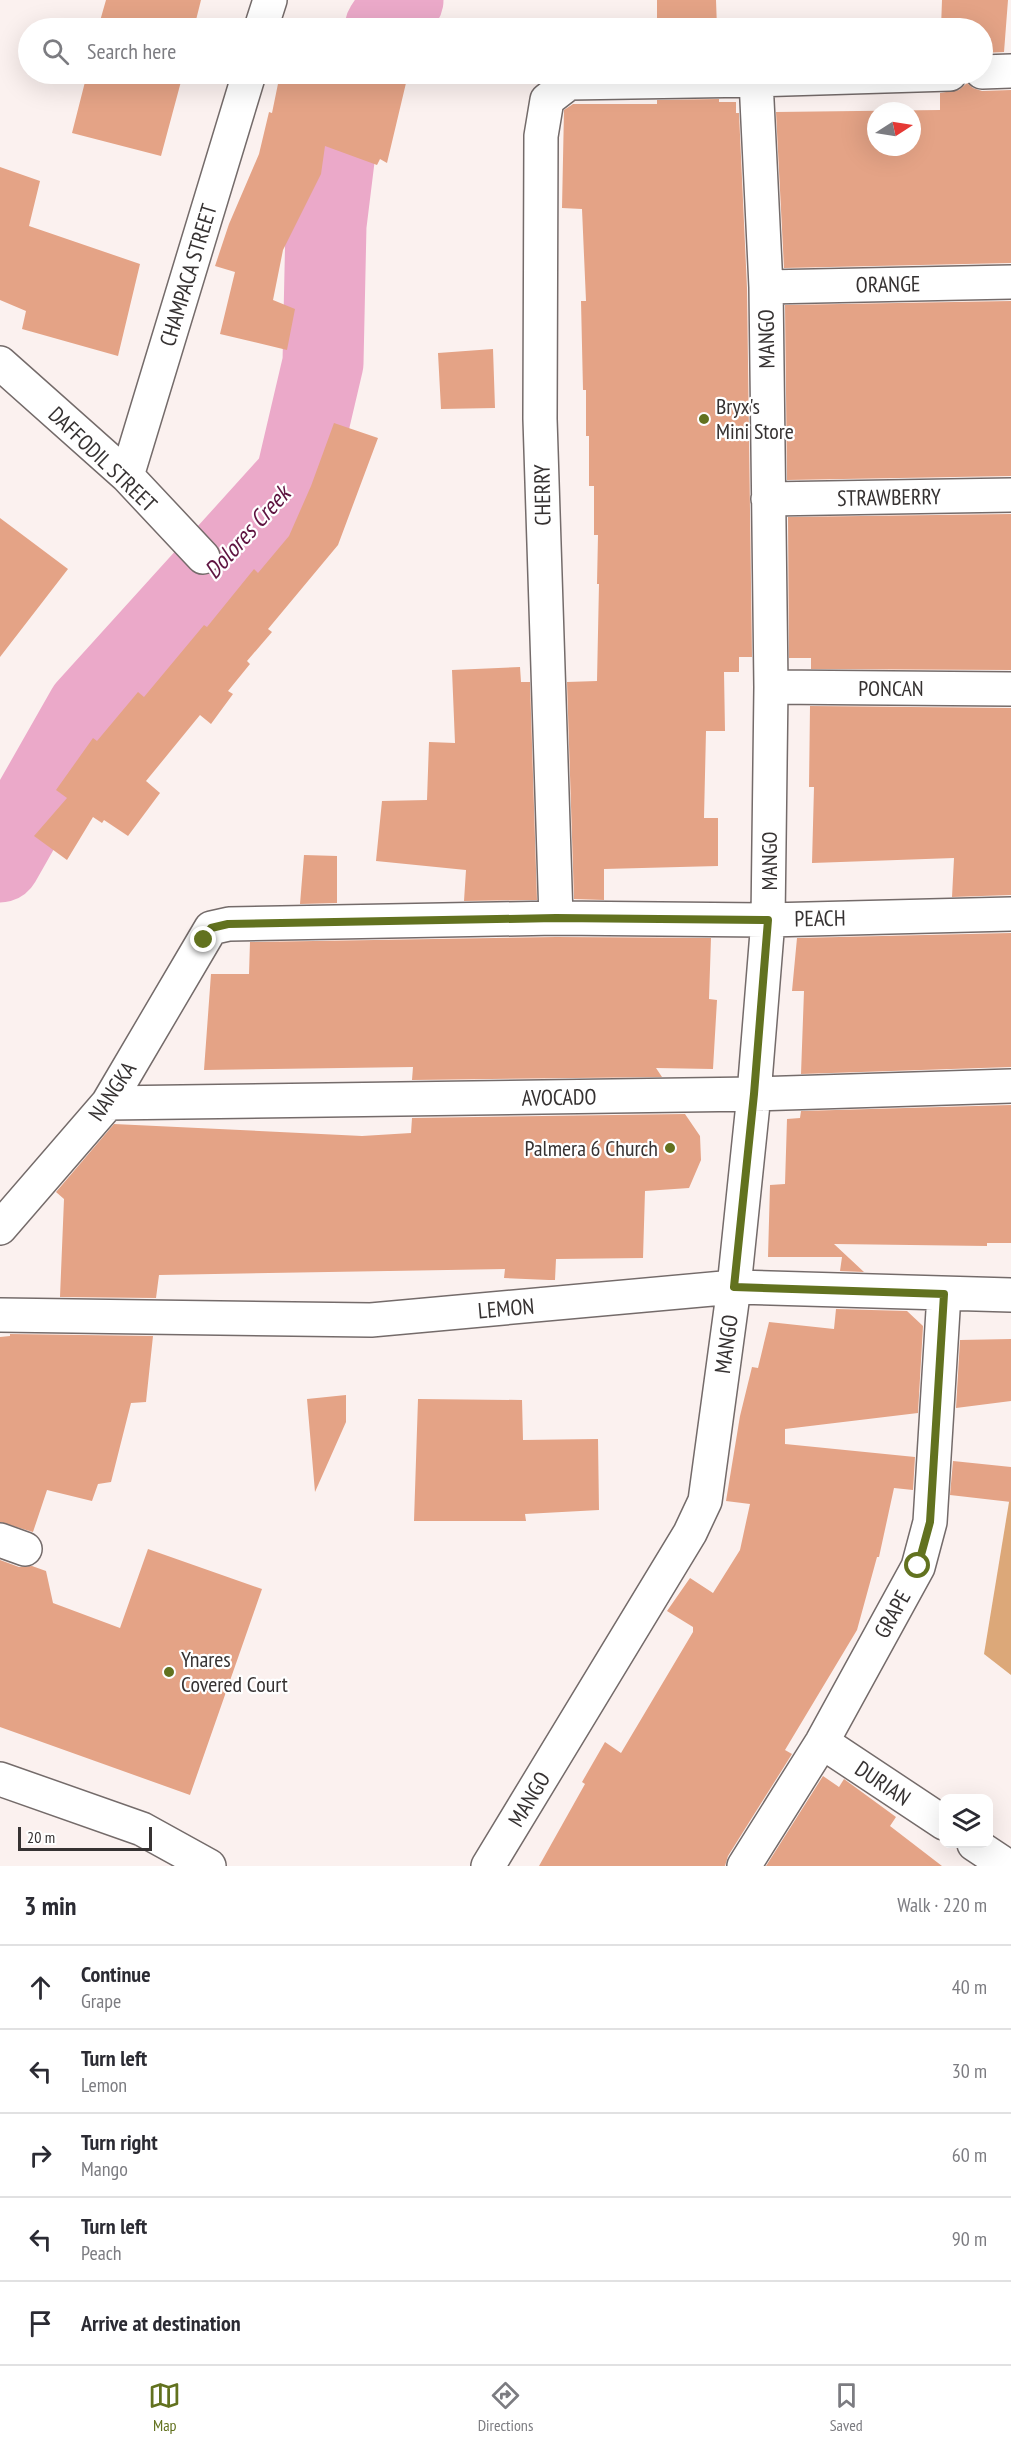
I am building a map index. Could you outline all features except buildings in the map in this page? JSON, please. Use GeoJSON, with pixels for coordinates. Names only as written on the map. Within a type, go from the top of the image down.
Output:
{"type":"FeatureCollection","features":[{"type":"Feature","properties":{"kind":"street"},"geometry":{"type":"LineString","coordinates":[[264,18],[270,0]]}},
{"type":"Feature","properties":{"kind":"street"},"geometry":{"type":"LineString","coordinates":[[993,72],[1011,71]]}},
{"type":"Feature","properties":{"kind":"street","name":"CHAMPACA STREET"},"geometry":{"type":"LineString","coordinates":[[127,476],[246,84]]}},
{"type":"Feature","properties":{"kind":"street","name":"CHERRY"},"geometry":{"type":"LineString","coordinates":[[556,918],[540,419],[541,136],[547,100],[568,84]]}},
{"type":"Feature","properties":{"kind":"street","name":"MANGO"},"geometry":{"type":"LineString","coordinates":[[488,1866],[690,1533],[705,1501],[734,1287],[754,1094],[768,920],[771,687],[766,288],[756,84]]}},
{"type":"Feature","properties":{"kind":"street","name":"ORANGE"},"geometry":{"type":"LineString","coordinates":[[766,288],[1011,282]]}},
{"type":"Feature","properties":{"kind":"street","name":"DAFFODIL STREET"},"geometry":{"type":"LineString","coordinates":[[0,363],[127,476],[203,557]]}},
{"type":"Feature","properties":{"kind":"street","name":"STRAWBERRY"},"geometry":{"type":"LineString","coordinates":[[768,499],[1011,495]]}},
{"type":"Feature","properties":{"kind":"street","name":"PONCAN"},"geometry":{"type":"LineString","coordinates":[[771,687],[1011,689]]}},
{"type":"Feature","properties":{"kind":"street","name":"PEACH"},"geometry":{"type":"LineString","coordinates":[[204,940],[211,928],[228,924],[556,918],[768,920],[1011,914]]}},
{"type":"Feature","properties":{"kind":"street","name":"NANGKA"},"geometry":{"type":"LineString","coordinates":[[0,1228],[108,1103],[204,940]]}},
{"type":"Feature","properties":{"kind":"street","name":"AVOCADO"},"geometry":{"type":"LineString","coordinates":[[108,1103],[754,1094],[1011,1086]]}},
{"type":"Feature","properties":{"kind":"street","name":"LEMON"},"geometry":{"type":"LineString","coordinates":[[0,1315],[371,1320],[734,1287],[1011,1295]]}},
{"type":"Feature","properties":{"kind":"street","name":"GRAPE"},"geometry":{"type":"LineString","coordinates":[[744,1866],[822,1742],[918,1566],[930,1522],[944,1294]]}},
{"type":"Feature","properties":{"kind":"street","name":"DURIAN"},"geometry":{"type":"LineString","coordinates":[[822,1742],[939,1820]]}},
{"type":"Feature","properties":{"kind":"street"},"geometry":{"type":"LineString","coordinates":[[0,1779],[142,1829],[209,1866]]}},
{"type":"Feature","properties":{"kind":"street"},"geometry":{"type":"LineString","coordinates":[[980,1848],[1007,1866]]}},
{"type":"Feature","properties":{"kind":"shaded area"},"geometry":{"type":"Polygon","coordinates":[[[1011,1490],[1011,1675],[984,1654],[1011,1490]]]}},
{"type":"Feature","properties":{"kind":"waterway","name":"Dolores Creek"},"geometry":{"type":"LineString","coordinates":[[391,18],[403,0]]}},
{"type":"Feature","properties":{"kind":"waterway","name":"Dolores Creek"},"geometry":{"type":"LineString","coordinates":[[0,862],[87,709],[296,478],[323,363],[326,225],[342,95],[349,84]]}},
{"type":"Feature","properties":{"kind":"place","name":"Bryx's Mini Store"},"geometry":{"type":"Point","coordinates":[704,419]}},
{"type":"Feature","properties":{"kind":"place","name":"Palmera 6 Church"},"geometry":{"type":"Point","coordinates":[670,1148]}},
{"type":"Feature","properties":{"kind":"place","name":"Ynares Covered Court"},"geometry":{"type":"Point","coordinates":[169,1672]}},
{"type":"Feature","properties":{"kind":"route"},"geometry":{"type":"LineString","coordinates":[[204,940],[211,928],[228,924],[556,918],[768,920],[754,1094],[734,1287],[944,1294],[930,1522],[918,1566]]}}]}
